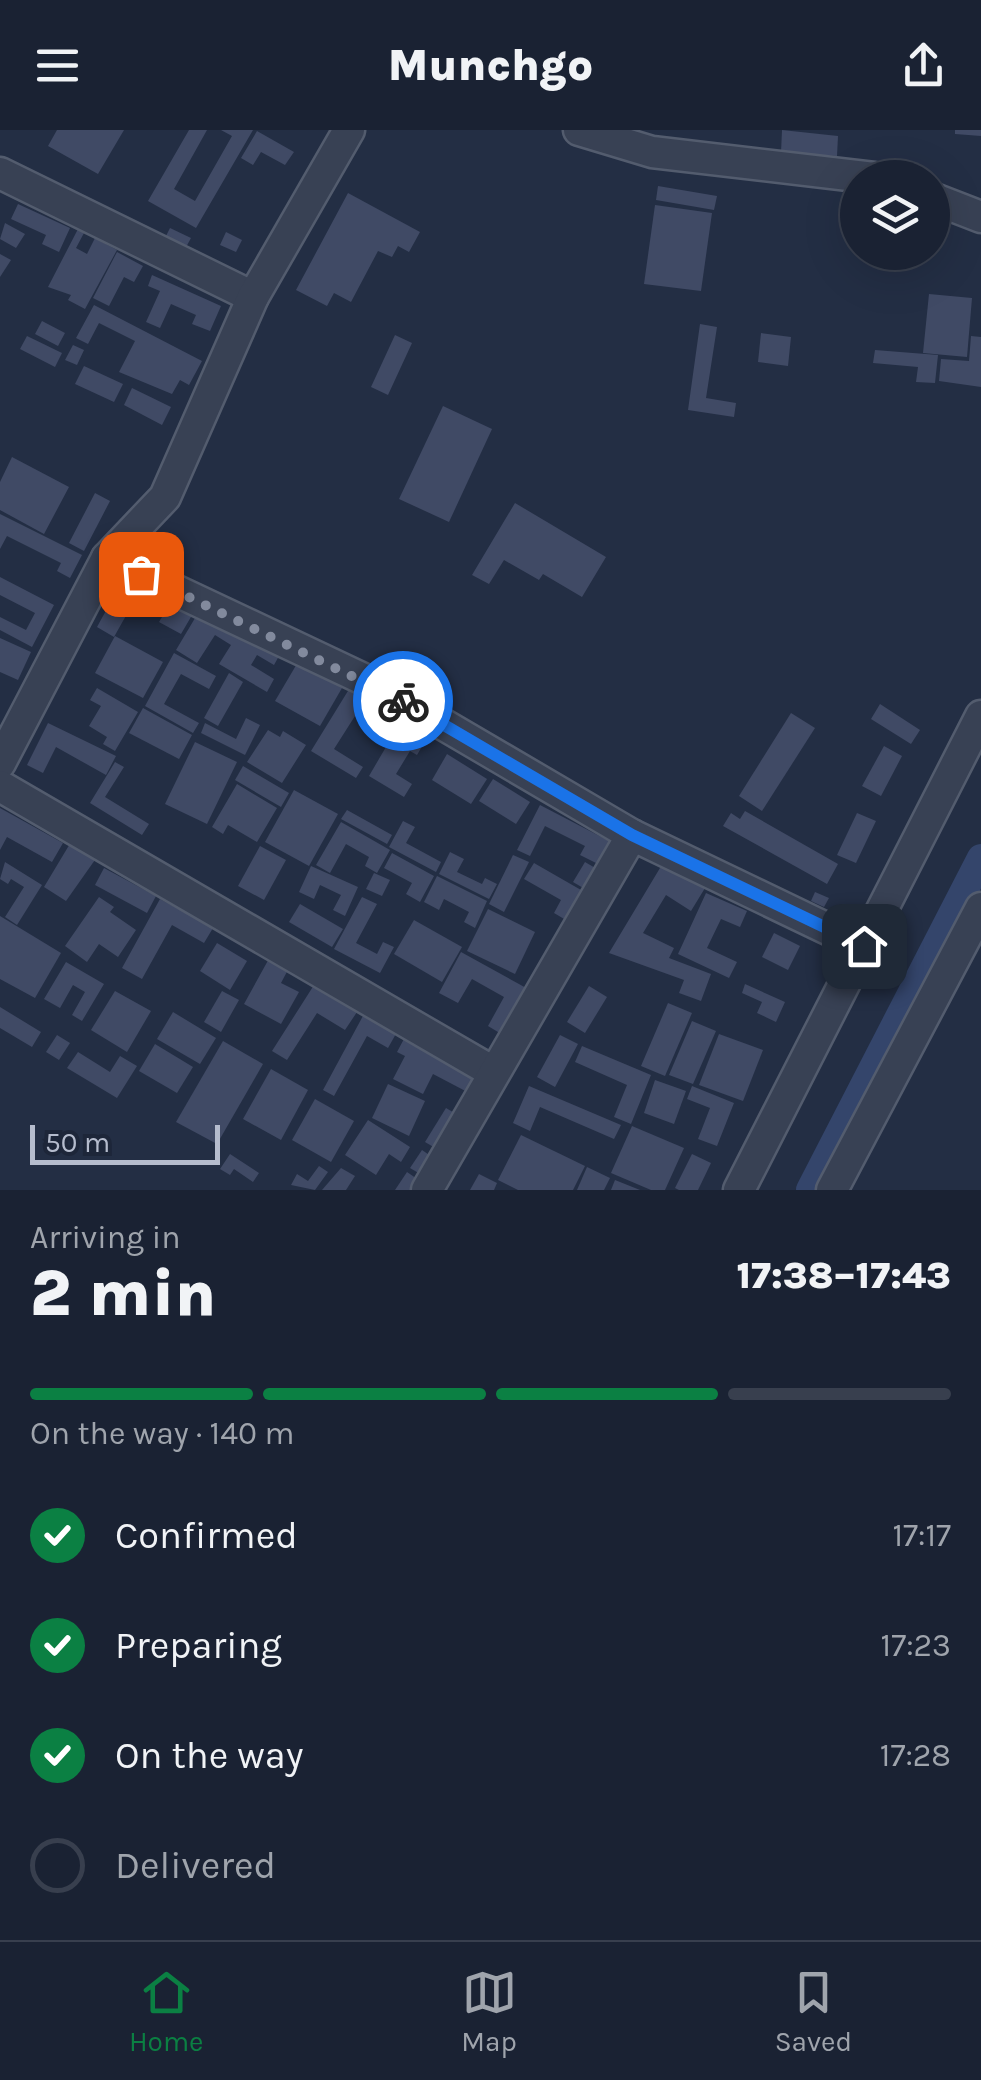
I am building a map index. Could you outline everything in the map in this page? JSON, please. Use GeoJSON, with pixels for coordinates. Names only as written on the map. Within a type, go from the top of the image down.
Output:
{"type":"FeatureCollection","features":[{"type":"Feature","properties":{"kind":"street"},"geometry":{"type":"LineString","coordinates":[[0,763],[107,558],[165,497],[253,297],[349,130]]}},
{"type":"Feature","properties":{"kind":"street"},"geometry":{"type":"LineString","coordinates":[[579,130],[652,152],[840,174]]}},
{"type":"Feature","properties":{"kind":"street"},"geometry":{"type":"LineString","coordinates":[[0,173],[253,297]]}},
{"type":"Feature","properties":{"kind":"street"},"geometry":{"type":"LineString","coordinates":[[950,205],[981,217]]}},
{"type":"Feature","properties":{"kind":"street"},"geometry":{"type":"LineString","coordinates":[[107,558],[376,685],[632,835],[864,946]]}},
{"type":"Feature","properties":{"kind":"street"},"geometry":{"type":"LineString","coordinates":[[739,1190],[981,716]]}},
{"type":"Feature","properties":{"kind":"street"},"geometry":{"type":"LineString","coordinates":[[0,786],[493,1072]]}},
{"type":"Feature","properties":{"kind":"street"},"geometry":{"type":"LineString","coordinates":[[427,1190],[632,835]]}},
{"type":"Feature","properties":{"kind":"street"},"geometry":{"type":"LineString","coordinates":[[832,1190],[981,908]]}},
{"type":"Feature","properties":{"kind":"building"},"geometry":{"type":"Polygon","coordinates":[[[57,130],[124,130],[98,174],[48,146],[57,130]]]}},
{"type":"Feature","properties":{"kind":"building"},"geometry":{"type":"Polygon","coordinates":[[[189,130],[207,130],[174,189],[195,201],[232,136],[221,130],[253,130],[196,228],[148,201],[189,130]]]}},
{"type":"Feature","properties":{"kind":"building"},"geometry":{"type":"Polygon","coordinates":[[[782,130],[838,136],[837,156],[781,153],[782,130]]]}},
{"type":"Feature","properties":{"kind":"building"},"geometry":{"type":"Polygon","coordinates":[[[955,130],[981,130],[981,136],[955,134],[955,130]]]}},
{"type":"Feature","properties":{"kind":"building"},"geometry":{"type":"Polygon","coordinates":[[[257,131],[294,152],[285,165],[261,152],[253,165],[241,158],[257,131]]]}},
{"type":"Feature","properties":{"kind":"building"},"geometry":{"type":"Polygon","coordinates":[[[658,186],[717,196],[714,210],[656,200],[658,186]]]}},
{"type":"Feature","properties":{"kind":"building"},"geometry":{"type":"Polygon","coordinates":[[[348,193],[420,232],[409,252],[398,246],[392,257],[378,251],[351,302],[334,293],[327,306],[296,290],[348,193]]]}},
{"type":"Feature","properties":{"kind":"building"},"geometry":{"type":"Polygon","coordinates":[[[18,204],[70,228],[59,252],[42,244],[46,235],[11,219],[18,204]]]}},
{"type":"Feature","properties":{"kind":"building"},"geometry":{"type":"Polygon","coordinates":[[[655,205],[712,213],[701,291],[644,284],[655,205]]]}},
{"type":"Feature","properties":{"kind":"building"},"geometry":{"type":"Polygon","coordinates":[[[5,223],[25,234],[16,248],[0,239],[5,223]]]}},
{"type":"Feature","properties":{"kind":"building"},"geometry":{"type":"Polygon","coordinates":[[[170,228],[191,238],[185,249],[165,238],[170,228]]]}},
{"type":"Feature","properties":{"kind":"building"},"geometry":{"type":"Polygon","coordinates":[[[78,229],[84,233],[76,248],[87,254],[95,238],[117,250],[85,309],[68,300],[71,295],[48,287],[78,229]]]}},
{"type":"Feature","properties":{"kind":"building"},"geometry":{"type":"Polygon","coordinates":[[[226,232],[242,240],[236,252],[220,245],[226,232]]]}},
{"type":"Feature","properties":{"kind":"building"},"geometry":{"type":"Polygon","coordinates":[[[117,252],[143,266],[134,282],[124,277],[109,306],[93,298],[117,252]]]}},
{"type":"Feature","properties":{"kind":"building"},"geometry":{"type":"Polygon","coordinates":[[[0,254],[11,260],[0,277],[0,254]]]}},
{"type":"Feature","properties":{"kind":"building"},"geometry":{"type":"Polygon","coordinates":[[[152,275],[221,306],[210,331],[192,324],[196,315],[171,304],[160,328],[146,322],[160,291],[148,286],[152,275]]]}},
{"type":"Feature","properties":{"kind":"building"},"geometry":{"type":"Polygon","coordinates":[[[929,294],[972,298],[967,357],[923,353],[929,294]]]}},
{"type":"Feature","properties":{"kind":"building"},"geometry":{"type":"Polygon","coordinates":[[[94,305],[202,361],[189,385],[180,380],[172,394],[119,372],[135,341],[99,323],[88,344],[76,338],[94,305]]]}},
{"type":"Feature","properties":{"kind":"building"},"geometry":{"type":"Polygon","coordinates":[[[42,321],[65,333],[58,346],[35,334],[42,321]]]}},
{"type":"Feature","properties":{"kind":"building"},"geometry":{"type":"Polygon","coordinates":[[[700,324],[717,327],[706,398],[736,403],[734,417],[688,410],[700,324]]]}},
{"type":"Feature","properties":{"kind":"building"},"geometry":{"type":"Polygon","coordinates":[[[761,333],[791,337],[788,366],[758,362],[761,333]]]}},
{"type":"Feature","properties":{"kind":"building"},"geometry":{"type":"Polygon","coordinates":[[[395,335],[412,343],[388,395],[371,387],[395,335]]]}},
{"type":"Feature","properties":{"kind":"building"},"geometry":{"type":"Polygon","coordinates":[[[27,336],[62,353],[55,367],[20,349],[27,336]]]}},
{"type":"Feature","properties":{"kind":"building"},"geometry":{"type":"Polygon","coordinates":[[[971,336],[981,337],[981,387],[939,381],[941,359],[969,361],[971,336]]]}},
{"type":"Feature","properties":{"kind":"building"},"geometry":{"type":"Polygon","coordinates":[[[73,345],[84,350],[77,365],[65,360],[73,345]]]}},
{"type":"Feature","properties":{"kind":"building"},"geometry":{"type":"Polygon","coordinates":[[[875,350],[938,355],[935,383],[916,382],[918,367],[873,363],[875,350]]]}},
{"type":"Feature","properties":{"kind":"building"},"geometry":{"type":"Polygon","coordinates":[[[84,366],[123,384],[114,402],[75,384],[84,366]]]}},
{"type":"Feature","properties":{"kind":"building"},"geometry":{"type":"Polygon","coordinates":[[[132,388],[171,407],[162,425],[124,405],[132,388]]]}},
{"type":"Feature","properties":{"kind":"building"},"geometry":{"type":"Polygon","coordinates":[[[443,406],[492,429],[449,522],[399,499],[443,406]]]}},
{"type":"Feature","properties":{"kind":"building"},"geometry":{"type":"Polygon","coordinates":[[[12,457],[69,487],[44,534],[0,510],[0,482],[12,457]]]}},
{"type":"Feature","properties":{"kind":"building"},"geometry":{"type":"Polygon","coordinates":[[[95,493],[110,501],[84,551],[69,543],[95,493]]]}},
{"type":"Feature","properties":{"kind":"building"},"geometry":{"type":"Polygon","coordinates":[[[515,503],[606,557],[582,597],[543,574],[539,580],[504,560],[489,584],[472,575],[515,503]]]}},
{"type":"Feature","properties":{"kind":"building"},"geometry":{"type":"Polygon","coordinates":[[[0,514],[82,555],[70,578],[57,571],[61,563],[7,536],[0,549],[0,514]]]}},
{"type":"Feature","properties":{"kind":"building"},"geometry":{"type":"Polygon","coordinates":[[[127,572],[195,610],[181,634],[159,622],[165,612],[137,596],[114,637],[97,627],[127,572]]]}},
{"type":"Feature","properties":{"kind":"building"},"geometry":{"type":"Polygon","coordinates":[[[0,577],[54,605],[32,647],[0,630],[0,617],[26,630],[35,613],[0,595],[0,577]]]}},
{"type":"Feature","properties":{"kind":"building"},"geometry":{"type":"Polygon","coordinates":[[[201,608],[279,656],[274,665],[257,655],[251,665],[274,679],[267,692],[219,664],[231,645],[215,635],[197,663],[176,650],[201,608]]]}},
{"type":"Feature","properties":{"kind":"building"},"geometry":{"type":"Polygon","coordinates":[[[115,636],[163,662],[143,698],[95,673],[115,636]]]}},
{"type":"Feature","properties":{"kind":"building"},"geometry":{"type":"Polygon","coordinates":[[[0,638],[31,652],[18,680],[0,672],[0,638]]]}},
{"type":"Feature","properties":{"kind":"building"},"geometry":{"type":"Polygon","coordinates":[[[174,653],[216,676],[209,689],[181,674],[164,704],[199,723],[193,733],[145,706],[174,653]]]}},
{"type":"Feature","properties":{"kind":"building"},"geometry":{"type":"Polygon","coordinates":[[[298,662],[342,688],[320,726],[275,701],[298,662]]]}},
{"type":"Feature","properties":{"kind":"building"},"geometry":{"type":"Polygon","coordinates":[[[229,673],[243,682],[218,726],[204,718],[229,673]]]}},
{"type":"Feature","properties":{"kind":"building"},"geometry":{"type":"Polygon","coordinates":[[[351,686],[394,713],[382,733],[355,716],[334,749],[363,767],[356,778],[311,751],[351,686]]]}},
{"type":"Feature","properties":{"kind":"building"},"geometry":{"type":"Polygon","coordinates":[[[97,688],[138,712],[115,751],[103,744],[107,737],[89,726],[101,706],[90,700],[97,688]]]}},
{"type":"Feature","properties":{"kind":"building"},"geometry":{"type":"Polygon","coordinates":[[[880,704],[920,730],[911,744],[871,719],[880,704]]]}},
{"type":"Feature","properties":{"kind":"building"},"geometry":{"type":"Polygon","coordinates":[[[143,708],[192,735],[179,759],[129,733],[143,708]]]}},
{"type":"Feature","properties":{"kind":"building"},"geometry":{"type":"Polygon","coordinates":[[[791,713],[815,728],[762,811],[739,796],[791,713]]]}},
{"type":"Feature","properties":{"kind":"building"},"geometry":{"type":"Polygon","coordinates":[[[246,718],[260,725],[245,755],[201,733],[205,723],[236,739],[246,718]]]}},
{"type":"Feature","properties":{"kind":"building"},"geometry":{"type":"Polygon","coordinates":[[[48,723],[116,756],[106,775],[56,747],[43,773],[27,765],[48,723]]]}},
{"type":"Feature","properties":{"kind":"building"},"geometry":{"type":"Polygon","coordinates":[[[400,723],[427,738],[417,755],[410,751],[396,774],[412,784],[404,797],[369,776],[400,723]]]}},
{"type":"Feature","properties":{"kind":"building"},"geometry":{"type":"Polygon","coordinates":[[[268,730],[280,737],[283,731],[306,745],[282,783],[247,762],[268,730]]]}},
{"type":"Feature","properties":{"kind":"building"},"geometry":{"type":"Polygon","coordinates":[[[195,742],[237,762],[207,824],[165,804],[195,742]]]}},
{"type":"Feature","properties":{"kind":"building"},"geometry":{"type":"Polygon","coordinates":[[[884,746],[902,756],[881,796],[862,786],[884,746]]]}},
{"type":"Feature","properties":{"kind":"building"},"geometry":{"type":"Polygon","coordinates":[[[447,754],[487,779],[471,804],[432,780],[447,754]]]}},
{"type":"Feature","properties":{"kind":"building"},"geometry":{"type":"Polygon","coordinates":[[[115,762],[124,767],[105,797],[149,824],[142,835],[90,803],[115,762]]]}},
{"type":"Feature","properties":{"kind":"building"},"geometry":{"type":"Polygon","coordinates":[[[243,766],[289,793],[281,807],[235,780],[243,766]]]}},
{"type":"Feature","properties":{"kind":"building"},"geometry":{"type":"Polygon","coordinates":[[[493,779],[530,802],[516,824],[479,801],[493,779]]]}},
{"type":"Feature","properties":{"kind":"building"},"geometry":{"type":"Polygon","coordinates":[[[237,784],[277,808],[257,842],[228,825],[223,834],[212,827],[237,784]]]}},
{"type":"Feature","properties":{"kind":"building"},"geometry":{"type":"Polygon","coordinates":[[[294,790],[338,814],[309,866],[265,842],[294,790]]]}},
{"type":"Feature","properties":{"kind":"building"},"geometry":{"type":"Polygon","coordinates":[[[540,805],[611,842],[600,865],[580,855],[585,846],[545,826],[530,856],[517,850],[540,805]]]}},
{"type":"Feature","properties":{"kind":"building"},"geometry":{"type":"Polygon","coordinates":[[[0,808],[63,843],[52,862],[7,837],[0,850],[0,808]]]}},
{"type":"Feature","properties":{"kind":"building"},"geometry":{"type":"Polygon","coordinates":[[[347,810],[392,835],[387,844],[341,819],[347,810]]]}},
{"type":"Feature","properties":{"kind":"building"},"geometry":{"type":"Polygon","coordinates":[[[745,811],[838,864],[827,884],[723,826],[731,813],[740,819],[745,811]]]}},
{"type":"Feature","properties":{"kind":"building"},"geometry":{"type":"Polygon","coordinates":[[[857,813],[876,821],[856,863],[837,855],[857,813]]]}},
{"type":"Feature","properties":{"kind":"building"},"geometry":{"type":"Polygon","coordinates":[[[403,821],[415,827],[406,843],[441,862],[436,872],[389,847],[403,821]]]}},
{"type":"Feature","properties":{"kind":"building"},"geometry":{"type":"Polygon","coordinates":[[[341,822],[390,850],[377,873],[365,866],[369,857],[346,844],[330,873],[316,865],[341,822]]]}},
{"type":"Feature","properties":{"kind":"building"},"geometry":{"type":"Polygon","coordinates":[[[71,842],[97,857],[66,901],[44,887],[71,842]]]}},
{"type":"Feature","properties":{"kind":"building"},"geometry":{"type":"Polygon","coordinates":[[[260,846],[286,860],[264,900],[238,886],[260,846]]]}},
{"type":"Feature","properties":{"kind":"building"},"geometry":{"type":"Polygon","coordinates":[[[450,852],[464,859],[457,872],[482,884],[485,878],[497,884],[489,899],[439,874],[450,852]]]}},
{"type":"Feature","properties":{"kind":"building"},"geometry":{"type":"Polygon","coordinates":[[[392,853],[434,876],[420,902],[406,894],[412,883],[384,868],[392,853]]]}},
{"type":"Feature","properties":{"kind":"building"},"geometry":{"type":"Polygon","coordinates":[[[513,855],[529,862],[504,912],[489,904],[513,855]]]}},
{"type":"Feature","properties":{"kind":"building"},"geometry":{"type":"Polygon","coordinates":[[[5,862],[42,885],[17,925],[5,917],[24,887],[11,879],[8,884],[0,879],[5,862]]]}},
{"type":"Feature","properties":{"kind":"building"},"geometry":{"type":"Polygon","coordinates":[[[585,862],[602,872],[590,892],[573,882],[585,862]]]}},
{"type":"Feature","properties":{"kind":"building"},"geometry":{"type":"Polygon","coordinates":[[[534,863],[588,894],[571,923],[554,913],[561,900],[524,879],[534,863]]]}},
{"type":"Feature","properties":{"kind":"building"},"geometry":{"type":"Polygon","coordinates":[[[663,863],[705,888],[691,911],[666,895],[643,933],[674,948],[669,958],[711,974],[701,1001],[679,993],[684,980],[609,953],[663,863]]]}},
{"type":"Feature","properties":{"kind":"building"},"geometry":{"type":"Polygon","coordinates":[[[311,866],[358,887],[345,916],[333,910],[341,895],[320,885],[314,899],[299,892],[311,866]]]}},
{"type":"Feature","properties":{"kind":"building"},"geometry":{"type":"Polygon","coordinates":[[[104,868],[156,896],[147,913],[95,885],[104,868]]]}},
{"type":"Feature","properties":{"kind":"building"},"geometry":{"type":"Polygon","coordinates":[[[374,873],[390,880],[382,896],[366,889],[374,873]]]}},
{"type":"Feature","properties":{"kind":"building"},"geometry":{"type":"Polygon","coordinates":[[[437,876],[487,901],[475,928],[464,922],[469,912],[444,899],[439,910],[424,902],[437,876]]]}},
{"type":"Feature","properties":{"kind":"building"},"geometry":{"type":"Polygon","coordinates":[[[815,892],[829,898],[824,907],[811,901],[815,892]]]}},
{"type":"Feature","properties":{"kind":"building"},"geometry":{"type":"Polygon","coordinates":[[[706,893],[747,911],[740,927],[721,919],[707,948],[737,962],[729,978],[678,954],[706,893]]]}},
{"type":"Feature","properties":{"kind":"building"},"geometry":{"type":"Polygon","coordinates":[[[99,897],[114,907],[110,912],[136,930],[118,957],[99,944],[87,962],[65,946],[99,897]]]}},
{"type":"Feature","properties":{"kind":"building"},"geometry":{"type":"Polygon","coordinates":[[[362,897],[377,904],[356,943],[377,954],[383,942],[394,947],[380,973],[334,949],[362,897]]]}},
{"type":"Feature","properties":{"kind":"building"},"geometry":{"type":"Polygon","coordinates":[[[160,899],[213,928],[204,943],[172,925],[142,979],[122,968],[160,899]]]}},
{"type":"Feature","properties":{"kind":"building"},"geometry":{"type":"Polygon","coordinates":[[[300,904],[343,929],[332,947],[289,922],[300,904]]]}},
{"type":"Feature","properties":{"kind":"building"},"geometry":{"type":"Polygon","coordinates":[[[488,909],[535,932],[515,974],[467,951],[488,909]]]}},
{"type":"Feature","properties":{"kind":"building"},"geometry":{"type":"Polygon","coordinates":[[[0,916],[61,953],[35,998],[0,979],[0,916]]]}},
{"type":"Feature","properties":{"kind":"building"},"geometry":{"type":"Polygon","coordinates":[[[414,920],[462,947],[442,982],[394,954],[414,920]]]}},
{"type":"Feature","properties":{"kind":"building"},"geometry":{"type":"Polygon","coordinates":[[[774,933],[800,946],[788,970],[762,957],[774,933]]]}},
{"type":"Feature","properties":{"kind":"building"},"geometry":{"type":"Polygon","coordinates":[[[217,943],[247,961],[230,990],[200,971],[217,943]]]}},
{"type":"Feature","properties":{"kind":"building"},"geometry":{"type":"Polygon","coordinates":[[[461,952],[528,989],[503,1035],[488,1026],[504,997],[472,979],[458,1003],[439,993],[461,952]]]}},
{"type":"Feature","properties":{"kind":"building"},"geometry":{"type":"Polygon","coordinates":[[[271,955],[290,966],[281,983],[299,992],[281,1024],[244,1004],[271,955]]]}},
{"type":"Feature","properties":{"kind":"building"},"geometry":{"type":"Polygon","coordinates":[[[66,962],[104,984],[82,1021],[72,1015],[85,992],[73,985],[60,1008],[44,999],[66,962]]]}},
{"type":"Feature","properties":{"kind":"building"},"geometry":{"type":"Polygon","coordinates":[[[745,984],[785,1002],[776,1022],[757,1013],[762,1002],[742,993],[745,984]]]}},
{"type":"Feature","properties":{"kind":"building"},"geometry":{"type":"Polygon","coordinates":[[[314,985],[357,1012],[345,1030],[317,1013],[287,1060],[272,1051],[314,985]]]}},
{"type":"Feature","properties":{"kind":"building"},"geometry":{"type":"Polygon","coordinates":[[[589,986],[607,997],[585,1033],[567,1022],[589,986]]]}},
{"type":"Feature","properties":{"kind":"building"},"geometry":{"type":"Polygon","coordinates":[[[115,991],[151,1011],[127,1052],[91,1030],[115,991]]]}},
{"type":"Feature","properties":{"kind":"building"},"geometry":{"type":"Polygon","coordinates":[[[222,991],[239,1000],[221,1032],[204,1022],[222,991]]]}},
{"type":"Feature","properties":{"kind":"building"},"geometry":{"type":"Polygon","coordinates":[[[668,1003],[692,1013],[665,1076],[641,1066],[668,1003]]]}},
{"type":"Feature","properties":{"kind":"building"},"geometry":{"type":"Polygon","coordinates":[[[0,1007],[41,1032],[32,1047],[0,1028],[0,1007]]]}},
{"type":"Feature","properties":{"kind":"building"},"geometry":{"type":"Polygon","coordinates":[[[173,1012],[216,1038],[200,1064],[157,1039],[173,1012]]]}},
{"type":"Feature","properties":{"kind":"building"},"geometry":{"type":"Polygon","coordinates":[[[364,1014],[397,1032],[388,1048],[367,1036],[334,1096],[323,1090],[364,1014]]]}},
{"type":"Feature","properties":{"kind":"building"},"geometry":{"type":"Polygon","coordinates":[[[692,1021],[716,1031],[693,1084],[669,1075],[692,1021]]]}},
{"type":"Feature","properties":{"kind":"building"},"geometry":{"type":"Polygon","coordinates":[[[719,1034],[763,1050],[743,1101],[699,1085],[719,1034]]]}},
{"type":"Feature","properties":{"kind":"building"},"geometry":{"type":"Polygon","coordinates":[[[57,1035],[70,1043],[59,1060],[46,1052],[57,1035]]]}},
{"type":"Feature","properties":{"kind":"building"},"geometry":{"type":"Polygon","coordinates":[[[560,1035],[578,1044],[555,1087],[537,1077],[560,1035]]]}},
{"type":"Feature","properties":{"kind":"building"},"geometry":{"type":"Polygon","coordinates":[[[405,1037],[483,1077],[473,1095],[433,1074],[423,1094],[393,1079],[405,1056],[397,1052],[405,1037]]]}},
{"type":"Feature","properties":{"kind":"building"},"geometry":{"type":"Polygon","coordinates":[[[223,1041],[263,1064],[217,1144],[176,1122],[223,1041]]]}},
{"type":"Feature","properties":{"kind":"building"},"geometry":{"type":"Polygon","coordinates":[[[155,1044],[193,1067],[177,1093],[139,1071],[155,1044]]]}},
{"type":"Feature","properties":{"kind":"building"},"geometry":{"type":"Polygon","coordinates":[[[582,1046],[651,1075],[631,1124],[614,1117],[627,1085],[575,1062],[582,1046]]]}},
{"type":"Feature","properties":{"kind":"building"},"geometry":{"type":"Polygon","coordinates":[[[78,1052],[110,1072],[120,1056],[137,1066],[117,1098],[67,1068],[78,1052]]]}},
{"type":"Feature","properties":{"kind":"building"},"geometry":{"type":"Polygon","coordinates":[[[271,1069],[308,1090],[281,1140],[243,1119],[271,1069]]]}},
{"type":"Feature","properties":{"kind":"building"},"geometry":{"type":"Polygon","coordinates":[[[655,1080],[686,1091],[674,1124],[644,1113],[655,1080]]]}},
{"type":"Feature","properties":{"kind":"building"},"geometry":{"type":"Polygon","coordinates":[[[388,1084],[425,1101],[409,1136],[372,1118],[388,1084]]]}},
{"type":"Feature","properties":{"kind":"building"},"geometry":{"type":"Polygon","coordinates":[[[529,1086],[621,1125],[614,1139],[540,1107],[530,1131],[513,1123],[529,1086]]]}},
{"type":"Feature","properties":{"kind":"building"},"geometry":{"type":"Polygon","coordinates":[[[692,1086],[734,1103],[717,1146],[698,1139],[710,1108],[687,1099],[692,1086]]]}},
{"type":"Feature","properties":{"kind":"building"},"geometry":{"type":"Polygon","coordinates":[[[315,1099],[354,1121],[331,1162],[292,1140],[315,1099]]]}},
{"type":"Feature","properties":{"kind":"building"},"geometry":{"type":"Polygon","coordinates":[[[446,1108],[463,1118],[442,1152],[425,1142],[446,1108]]]}},
{"type":"Feature","properties":{"kind":"building"},"geometry":{"type":"Polygon","coordinates":[[[368,1120],[410,1147],[401,1162],[389,1154],[376,1175],[345,1155],[368,1120]]]}},
{"type":"Feature","properties":{"kind":"building"},"geometry":{"type":"Polygon","coordinates":[[[632,1126],[684,1148],[665,1190],[651,1190],[611,1173],[632,1126]]]}},
{"type":"Feature","properties":{"kind":"building"},"geometry":{"type":"Polygon","coordinates":[[[521,1135],[585,1166],[573,1190],[518,1190],[498,1180],[521,1135]]]}},
{"type":"Feature","properties":{"kind":"building"},"geometry":{"type":"Polygon","coordinates":[[[422,1150],[438,1161],[427,1178],[410,1168],[422,1150]]]}},
{"type":"Feature","properties":{"kind":"building"},"geometry":{"type":"Polygon","coordinates":[[[230,1154],[259,1173],[253,1182],[234,1169],[230,1175],[220,1169],[230,1154]]]}},
{"type":"Feature","properties":{"kind":"building"},"geometry":{"type":"Polygon","coordinates":[[[692,1154],[711,1163],[698,1190],[679,1190],[675,1188],[692,1154]]]}},
{"type":"Feature","properties":{"kind":"building"},"geometry":{"type":"Polygon","coordinates":[[[319,1166],[328,1172],[315,1190],[291,1185],[297,1174],[308,1181],[319,1166]]]}},
{"type":"Feature","properties":{"kind":"building"},"geometry":{"type":"Polygon","coordinates":[[[587,1167],[610,1178],[604,1190],[577,1190],[587,1167]]]}},
{"type":"Feature","properties":{"kind":"building"},"geometry":{"type":"Polygon","coordinates":[[[341,1168],[355,1176],[346,1190],[322,1190],[341,1168]]]}},
{"type":"Feature","properties":{"kind":"building"},"geometry":{"type":"Polygon","coordinates":[[[407,1172],[423,1183],[419,1190],[395,1190],[407,1172]]]}},
{"type":"Feature","properties":{"kind":"building"},"geometry":{"type":"Polygon","coordinates":[[[479,1174],[497,1183],[494,1190],[470,1190],[479,1174]]]}},
{"type":"Feature","properties":{"kind":"building"},"geometry":{"type":"Polygon","coordinates":[[[615,1180],[640,1190],[611,1190],[615,1180]]]}},
{"type":"Feature","properties":{"kind":"waterway"},"geometry":{"type":"LineString","coordinates":[[810,1190],[981,858]]}},
{"type":"Feature","properties":{"kind":"way so far"},"geometry":{"type":"LineString","coordinates":[[141,574],[403,701]]}},
{"type":"Feature","properties":{"kind":"route"},"geometry":{"type":"LineString","coordinates":[[403,701],[632,835],[864,946]]}}]}
